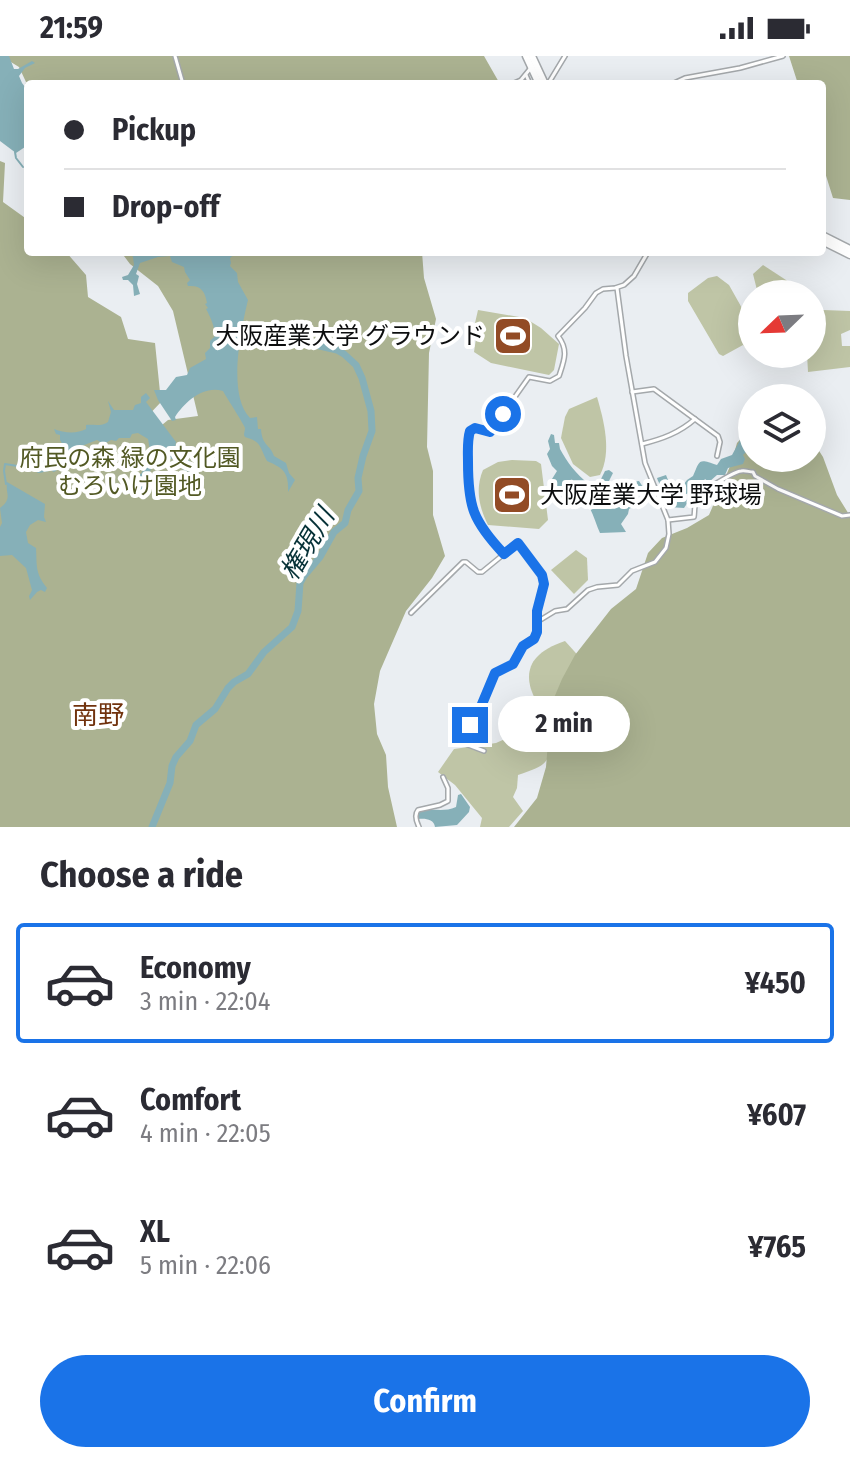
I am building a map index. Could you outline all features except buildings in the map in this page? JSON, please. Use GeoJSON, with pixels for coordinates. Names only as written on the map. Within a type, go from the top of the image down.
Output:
{"type":"FeatureCollection","features":[{"type":"Feature","properties":{"kind":"main road"},"geometry":{"type":"LineString","coordinates":[[526,56],[537,80]]}},
{"type":"Feature","properties":{"kind":"main road"},"geometry":{"type":"LineString","coordinates":[[532,56],[545,80]]}},
{"type":"Feature","properties":{"kind":"main road"},"geometry":{"type":"LineString","coordinates":[[826,237],[850,252]]}},
{"type":"Feature","properties":{"kind":"main road"},"geometry":{"type":"LineString","coordinates":[[826,243],[850,252]]}},
{"type":"Feature","properties":{"kind":"street"},"geometry":{"type":"LineString","coordinates":[[175,56],[182,80]]}},
{"type":"Feature","properties":{"kind":"street"},"geometry":{"type":"LineString","coordinates":[[550,80],[565,56]]}},
{"type":"Feature","properties":{"kind":"street"},"geometry":{"type":"LineString","coordinates":[[681,80],[783,56]]}},
{"type":"Feature","properties":{"kind":"street"},"geometry":{"type":"LineString","coordinates":[[518,80],[526,75],[530,67]]}},
{"type":"Feature","properties":{"kind":"street"},"geometry":{"type":"LineString","coordinates":[[526,75],[528,80]]}},
{"type":"Feature","properties":{"kind":"street"},"geometry":{"type":"LineString","coordinates":[[504,554],[484,532],[471,506],[468,472],[470,431],[475,428],[490,432],[529,377],[550,381],[559,376],[566,355],[558,336],[596,293],[617,288],[634,276],[646,256]]}},
{"type":"Feature","properties":{"kind":"street"},"geometry":{"type":"LineString","coordinates":[[537,622],[555,611],[567,609],[588,590],[618,585],[632,571],[655,562],[666,548],[668,520],[647,470],[617,288]]}},
{"type":"Feature","properties":{"kind":"street"},"geometry":{"type":"LineString","coordinates":[[632,392],[654,389],[718,436],[717,456]]}},
{"type":"Feature","properties":{"kind":"street"},"geometry":{"type":"LineString","coordinates":[[642,444],[679,432],[695,419]]}},
{"type":"Feature","properties":{"kind":"street"},"geometry":{"type":"LineString","coordinates":[[668,520],[694,517],[695,504],[703,492],[744,470],[753,472],[778,489],[842,516],[850,515]]}},
{"type":"Feature","properties":{"kind":"street"},"geometry":{"type":"LineString","coordinates":[[411,613],[463,562],[482,572],[518,543],[542,575],[544,584],[534,639],[523,646],[513,664],[495,673],[463,743],[484,751]]}},
{"type":"Feature","properties":{"kind":"street"},"geometry":{"type":"LineString","coordinates":[[419,827],[415,818],[418,810],[448,801],[448,788],[443,777]]}},
{"type":"Feature","properties":{"kind":"green space"},"geometry":{"type":"Polygon","coordinates":[[[1,56],[484,56],[498,80],[25,80],[19,67],[1,56]]]}},
{"type":"Feature","properties":{"kind":"green space"},"geometry":{"type":"Polygon","coordinates":[[[789,56],[850,56],[850,200],[833,198],[826,176],[826,80],[797,80],[789,56]]]}},
{"type":"Feature","properties":{"kind":"green space","name":"府民の森 緑の文化園 むろいけ園地"},"geometry":{"type":"Polygon","coordinates":[[[0,161],[5,163],[3,202],[24,217],[24,256],[69,256],[86,275],[88,297],[121,317],[128,339],[155,343],[161,402],[141,423],[151,434],[168,420],[198,416],[173,311],[158,286],[124,256],[422,256],[424,278],[436,319],[429,353],[427,447],[433,471],[433,515],[445,556],[406,611],[380,671],[374,704],[377,734],[386,755],[388,787],[397,827],[0,827],[0,161]]]}},
{"type":"Feature","properties":{"kind":"green space"},"geometry":{"type":"Polygon","coordinates":[[[763,265],[786,280],[754,280],[753,274],[763,265]]]}},
{"type":"Feature","properties":{"kind":"green space"},"geometry":{"type":"Polygon","coordinates":[[[717,276],[729,285],[738,301],[738,348],[723,356],[688,301],[688,293],[708,278],[717,276]]]}},
{"type":"Feature","properties":{"kind":"green space","name":"大阪産業大学 グラウンド"},"geometry":{"type":"Polygon","coordinates":[[[478,310],[525,318],[541,328],[559,344],[554,370],[549,375],[491,363],[474,352],[478,310]]]}},
{"type":"Feature","properties":{"kind":"green space"},"geometry":{"type":"Polygon","coordinates":[[[826,310],[850,311],[850,330],[841,334],[842,346],[850,346],[850,367],[808,372],[808,368],[826,368],[826,310]]]}},
{"type":"Feature","properties":{"kind":"green space"},"geometry":{"type":"Polygon","coordinates":[[[597,397],[604,426],[606,456],[600,475],[590,477],[573,464],[561,438],[569,409],[597,397]]]}},
{"type":"Feature","properties":{"kind":"green space"},"geometry":{"type":"Polygon","coordinates":[[[737,443],[738,472],[826,472],[826,465],[837,495],[850,516],[850,827],[514,827],[537,798],[546,767],[551,705],[575,655],[611,609],[636,589],[648,553],[662,538],[709,515],[737,443]]]}},
{"type":"Feature","properties":{"kind":"green space","name":"大阪産業大学 野球場"},"geometry":{"type":"Polygon","coordinates":[[[512,460],[541,464],[548,520],[539,529],[488,525],[485,518],[479,491],[483,470],[498,462],[512,460]]]}},
{"type":"Feature","properties":{"kind":"green space"},"geometry":{"type":"Polygon","coordinates":[[[576,550],[587,558],[588,580],[574,594],[551,570],[576,550]]]}},
{"type":"Feature","properties":{"kind":"green space"},"geometry":{"type":"Polygon","coordinates":[[[565,641],[602,682],[553,725],[536,700],[529,677],[537,657],[565,641]]]}},
{"type":"Feature","properties":{"kind":"green space"},"geometry":{"type":"Polygon","coordinates":[[[530,728],[552,731],[546,761],[518,775],[513,797],[523,811],[509,827],[480,827],[482,818],[455,785],[438,772],[454,749],[496,743],[530,728]]]}},
{"type":"Feature","properties":{"kind":"water"},"geometry":{"type":"Polygon","coordinates":[[[0,56],[9,56],[14,69],[32,61],[35,63],[25,68],[19,76],[24,86],[24,148],[16,153],[0,141],[0,56]]]}},
{"type":"Feature","properties":{"kind":"water"},"geometry":{"type":"Polygon","coordinates":[[[170,256],[140,263],[136,274],[139,276],[137,284],[140,294],[134,296],[133,285],[122,277],[128,275],[134,265],[133,257],[170,256]]]}},
{"type":"Feature","properties":{"kind":"water"},"geometry":{"type":"Polygon","coordinates":[[[170,256],[232,256],[230,266],[237,273],[238,282],[248,300],[238,361],[239,394],[250,418],[257,417],[264,442],[274,456],[286,463],[295,480],[288,492],[284,472],[267,461],[257,443],[245,437],[245,428],[223,391],[208,390],[195,396],[172,421],[158,400],[154,390],[166,390],[176,377],[187,375],[190,368],[206,359],[205,353],[215,336],[204,292],[188,286],[190,280],[184,267],[172,262],[170,256]]]}},
{"type":"Feature","properties":{"kind":"water"},"geometry":{"type":"Polygon","coordinates":[[[146,393],[150,398],[146,402],[176,442],[178,451],[192,463],[193,473],[183,470],[179,461],[160,460],[151,469],[148,496],[141,498],[137,489],[139,474],[151,455],[148,439],[138,433],[104,444],[97,440],[74,449],[76,455],[69,462],[54,472],[48,469],[59,460],[63,445],[54,429],[75,432],[86,429],[86,425],[105,424],[111,412],[108,401],[114,410],[133,410],[146,393]]]}},
{"type":"Feature","properties":{"kind":"water"},"geometry":{"type":"Polygon","coordinates":[[[551,434],[569,463],[589,484],[601,479],[609,470],[613,473],[609,481],[610,491],[623,499],[628,486],[639,481],[643,487],[636,495],[636,505],[629,509],[621,524],[626,532],[600,533],[581,496],[552,484],[557,471],[547,454],[551,434]]]}},
{"type":"Feature","properties":{"kind":"water"},"geometry":{"type":"Polygon","coordinates":[[[738,444],[738,465],[728,468],[725,475],[717,475],[709,482],[705,479],[698,490],[686,494],[688,502],[684,508],[668,507],[666,494],[657,478],[666,475],[670,485],[679,490],[693,476],[700,462],[717,465],[721,459],[732,455],[738,444]]]}},
{"type":"Feature","properties":{"kind":"water"},"geometry":{"type":"Polygon","coordinates":[[[7,482],[45,504],[46,522],[38,520],[26,532],[28,543],[36,548],[39,573],[47,588],[45,592],[37,592],[30,600],[32,590],[26,568],[12,555],[0,556],[0,508],[7,499],[7,482]]]}},
{"type":"Feature","properties":{"kind":"water"},"geometry":{"type":"Polygon","coordinates":[[[461,794],[470,807],[457,825],[435,827],[431,821],[418,819],[419,812],[456,807],[458,795],[461,794]]]}},
{"type":"Feature","properties":{"kind":"waterway"},"geometry":{"type":"LineString","coordinates":[[15,152],[23,167]]}},
{"type":"Feature","properties":{"kind":"waterway","name":"権現川"},"geometry":{"type":"LineString","coordinates":[[152,827],[170,783],[172,766],[190,741],[196,725],[215,709],[228,688],[248,674],[264,652],[292,627],[298,611],[300,583],[334,532],[345,523],[348,510],[359,491],[358,478],[372,431],[371,411],[362,378],[356,365],[344,354],[307,343],[298,339],[292,331],[252,343],[239,342]]}},
{"type":"Feature","properties":{"kind":"waterway"},"geometry":{"type":"LineString","coordinates":[[6,484],[5,464],[39,472],[49,470]]}},
{"type":"Feature","properties":{"kind":"place","name":"大阪産業大学 グラウンド"},"geometry":{"type":"Point","coordinates":[513,336]}},
{"type":"Feature","properties":{"kind":"place","name":"大阪産業大学 野球場"},"geometry":{"type":"Point","coordinates":[512,495]}},
{"type":"Feature","properties":{"kind":"district","name":"南野"},"geometry":{"type":"Point","coordinates":[98,715]}},
{"type":"Feature","properties":{"kind":"route"},"geometry":{"type":"LineString","coordinates":[[470,725],[477,716],[495,673],[513,664],[523,646],[534,639],[544,584],[542,575],[518,543],[504,554],[484,532],[471,506],[468,472],[470,431],[475,428],[490,432],[503,414]]}}]}
